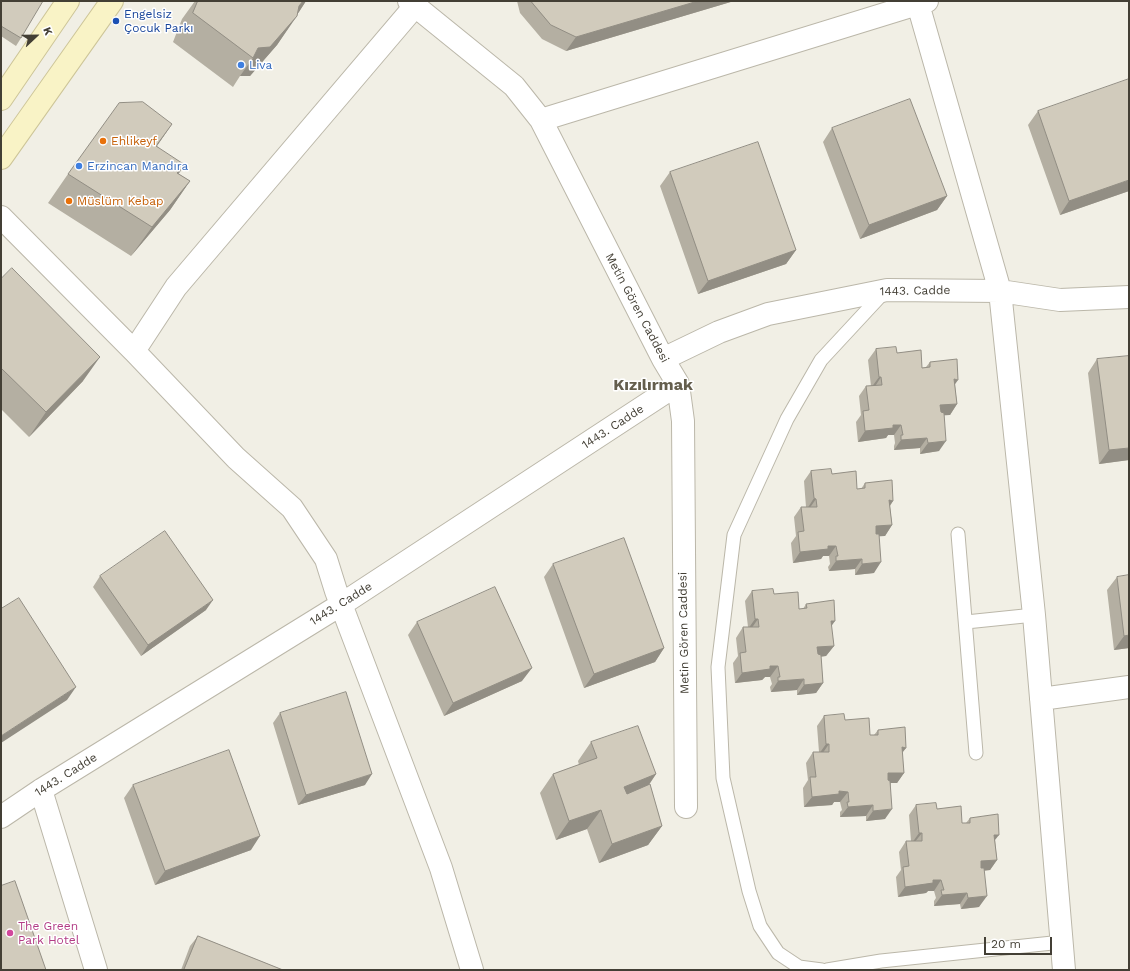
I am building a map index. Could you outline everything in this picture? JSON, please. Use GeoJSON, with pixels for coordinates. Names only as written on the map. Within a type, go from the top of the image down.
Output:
{"type":"FeatureCollection","features":[{"type":"Feature","properties":{"kind":"main road"},"geometry":{"type":"LineString","coordinates":[[1,99],[68,1]]}},
{"type":"Feature","properties":{"kind":"main road"},"geometry":{"type":"LineString","coordinates":[[1,158],[112,1]]}},
{"type":"Feature","properties":{"kind":"street"},"geometry":{"type":"LineString","coordinates":[[541,120],[922,2],[1000,291],[1034,615],[1064,970]]}},
{"type":"Feature","properties":{"kind":"street"},"geometry":{"type":"LineString","coordinates":[[134,351],[176,287],[412,3]]}},
{"type":"Feature","properties":{"kind":"street","name":"Metin Gören Caddesi"},"geometry":{"type":"LineString","coordinates":[[412,3],[514,86],[541,120],[663,360],[678,384],[682,421],[686,807]]}},
{"type":"Feature","properties":{"kind":"street"},"geometry":{"type":"LineString","coordinates":[[1,217],[134,351],[236,458],[292,508],[326,559],[441,868],[472,970]]}},
{"type":"Feature","properties":{"kind":"street","name":"1443. Cadde"},"geometry":{"type":"LineString","coordinates":[[663,360],[719,332],[768,314],[887,290],[1000,291],[1060,300],[1129,297]]}},
{"type":"Feature","properties":{"kind":"street","name":"1443. Cadde"},"geometry":{"type":"LineString","coordinates":[[1,817],[41,790],[342,604],[678,384]]}},
{"type":"Feature","properties":{"kind":"street"},"geometry":{"type":"LineString","coordinates":[[1041,699],[1129,687]]}},
{"type":"Feature","properties":{"kind":"street"},"geometry":{"type":"LineString","coordinates":[[41,790],[96,970]]}},
{"type":"Feature","properties":{"kind":"lane"},"geometry":{"type":"LineString","coordinates":[[822,970],[799,967],[778,953],[760,926],[749,891],[723,778],[718,667],[734,535],[787,419],[821,360],[887,290]]}},
{"type":"Feature","properties":{"kind":"lane"},"geometry":{"type":"LineString","coordinates":[[958,534],[976,753]]}},
{"type":"Feature","properties":{"kind":"lane"},"geometry":{"type":"LineString","coordinates":[[966,622],[1034,615]]}},
{"type":"Feature","properties":{"kind":"lane"},"geometry":{"type":"LineString","coordinates":[[827,970],[881,961],[1062,942]]}},
{"type":"Feature","properties":{"kind":"building"},"geometry":{"type":"Polygon","coordinates":[[[1,1],[43,1],[21,38],[1,26],[1,1]]]}},
{"type":"Feature","properties":{"kind":"building"},"geometry":{"type":"Polygon","coordinates":[[[198,1],[303,1],[299,6],[297,16],[270,47],[258,48],[253,58],[193,13],[198,1]]]}},
{"type":"Feature","properties":{"kind":"building"},"geometry":{"type":"Polygon","coordinates":[[[531,1],[698,1],[576,37],[551,25],[531,1]]]}},
{"type":"Feature","properties":{"kind":"building"},"geometry":{"type":"Polygon","coordinates":[[[1129,79],[1129,180],[1069,201],[1038,111],[1129,79]]]}},
{"type":"Feature","properties":{"kind":"building"},"geometry":{"type":"Polygon","coordinates":[[[910,99],[947,196],[869,225],[832,128],[910,99]]]}},
{"type":"Feature","properties":{"kind":"building"},"geometry":{"type":"Polygon","coordinates":[[[143,102],[172,124],[156,146],[185,165],[177,173],[190,181],[152,227],[68,174],[119,103],[143,102]]]}},
{"type":"Feature","properties":{"kind":"building"},"geometry":{"type":"Polygon","coordinates":[[[758,142],[796,250],[708,281],[670,172],[758,142]]]}},
{"type":"Feature","properties":{"kind":"building"},"geometry":{"type":"Polygon","coordinates":[[[12,268],[100,357],[46,412],[1,368],[1,279],[12,268]]]}},
{"type":"Feature","properties":{"kind":"building"},"geometry":{"type":"Polygon","coordinates":[[[896,347],[897,353],[921,350],[922,368],[930,367],[930,362],[957,359],[958,380],[954,379],[957,404],[940,405],[941,412],[944,413],[946,441],[928,443],[927,438],[901,440],[901,435],[903,435],[901,425],[893,425],[893,428],[865,431],[863,411],[869,410],[866,386],[882,385],[881,377],[879,377],[876,349],[896,347]]]}},
{"type":"Feature","properties":{"kind":"building"},"geometry":{"type":"Polygon","coordinates":[[[1129,356],[1129,448],[1109,450],[1097,359],[1129,356]]]}},
{"type":"Feature","properties":{"kind":"building"},"geometry":{"type":"Polygon","coordinates":[[[831,469],[832,474],[856,471],[857,489],[865,488],[865,483],[892,480],[893,501],[889,500],[892,525],[876,526],[876,534],[879,534],[881,562],[862,564],[862,559],[836,561],[836,556],[838,556],[836,546],[828,546],[828,549],[800,552],[798,532],[804,531],[801,507],[817,507],[816,499],[814,498],[811,471],[831,469]]]}},
{"type":"Feature","properties":{"kind":"building"},"geometry":{"type":"Polygon","coordinates":[[[165,531],[213,600],[148,645],[100,576],[165,531]]]}},
{"type":"Feature","properties":{"kind":"building"},"geometry":{"type":"Polygon","coordinates":[[[624,538],[664,648],[594,674],[553,564],[624,538]]]}},
{"type":"Feature","properties":{"kind":"building"},"geometry":{"type":"Polygon","coordinates":[[[1129,575],[1129,635],[1124,636],[1117,577],[1129,575]]]}},
{"type":"Feature","properties":{"kind":"building"},"geometry":{"type":"Polygon","coordinates":[[[495,587],[532,668],[453,703],[417,622],[495,587]]]}},
{"type":"Feature","properties":{"kind":"building"},"geometry":{"type":"Polygon","coordinates":[[[773,589],[774,594],[798,592],[799,609],[807,608],[806,604],[834,600],[835,621],[831,621],[834,646],[817,647],[818,654],[821,655],[823,683],[804,685],[804,679],[778,681],[778,677],[780,677],[778,666],[770,666],[770,669],[742,673],[740,653],[746,652],[743,627],[759,627],[758,619],[755,619],[752,591],[773,589]]]}},
{"type":"Feature","properties":{"kind":"building"},"geometry":{"type":"Polygon","coordinates":[[[19,598],[76,687],[1,736],[1,609],[19,598]]]}},
{"type":"Feature","properties":{"kind":"building"},"geometry":{"type":"Polygon","coordinates":[[[346,692],[372,774],[306,795],[280,713],[346,692]]]}},
{"type":"Feature","properties":{"kind":"building"},"geometry":{"type":"Polygon","coordinates":[[[844,714],[845,720],[869,718],[870,735],[878,735],[878,730],[905,727],[906,748],[902,747],[904,773],[888,773],[892,809],[873,811],[873,805],[848,807],[848,792],[839,791],[839,794],[812,797],[810,777],[816,777],[813,752],[829,752],[829,744],[826,744],[824,716],[844,714]]]}},
{"type":"Feature","properties":{"kind":"building"},"geometry":{"type":"Polygon","coordinates":[[[638,726],[656,774],[624,787],[627,794],[650,784],[662,826],[612,844],[601,810],[569,821],[553,774],[597,758],[591,742],[638,726]]]}},
{"type":"Feature","properties":{"kind":"building"},"geometry":{"type":"Polygon","coordinates":[[[229,750],[260,836],[165,871],[133,785],[229,750]]]}},
{"type":"Feature","properties":{"kind":"building"},"geometry":{"type":"Polygon","coordinates":[[[936,803],[937,809],[961,806],[962,823],[970,823],[970,818],[998,814],[999,835],[994,835],[997,860],[981,861],[981,868],[984,868],[987,896],[968,898],[967,893],[942,895],[941,890],[944,890],[941,880],[933,880],[933,883],[905,887],[903,867],[909,866],[906,841],[922,841],[922,833],[919,833],[916,805],[936,803]]]}},
{"type":"Feature","properties":{"kind":"building"},"geometry":{"type":"Polygon","coordinates":[[[15,881],[46,970],[1,970],[1,886],[15,881]]]}},
{"type":"Feature","properties":{"kind":"building"},"geometry":{"type":"Polygon","coordinates":[[[198,936],[283,970],[184,970],[198,936]]]}},
{"type":"Feature","properties":{"kind":"place","name":"Engelsiz Çocuk Parkı"},"geometry":{"type":"Point","coordinates":[116,21]}},
{"type":"Feature","properties":{"kind":"place","name":"Liva"},"geometry":{"type":"Point","coordinates":[241,65]}},
{"type":"Feature","properties":{"kind":"place","name":"Ehlikeyf"},"geometry":{"type":"Point","coordinates":[103,141]}},
{"type":"Feature","properties":{"kind":"place","name":"Erzincan Mandıra"},"geometry":{"type":"Point","coordinates":[79,166]}},
{"type":"Feature","properties":{"kind":"place","name":"Müslüm Kebap"},"geometry":{"type":"Point","coordinates":[69,201]}},
{"type":"Feature","properties":{"kind":"place","name":"The Green Park Hotel"},"geometry":{"type":"Point","coordinates":[10,933]}},
{"type":"Feature","properties":{"kind":"district","name":"Kızılırmak"},"geometry":{"type":"Point","coordinates":[653,385]}}]}
